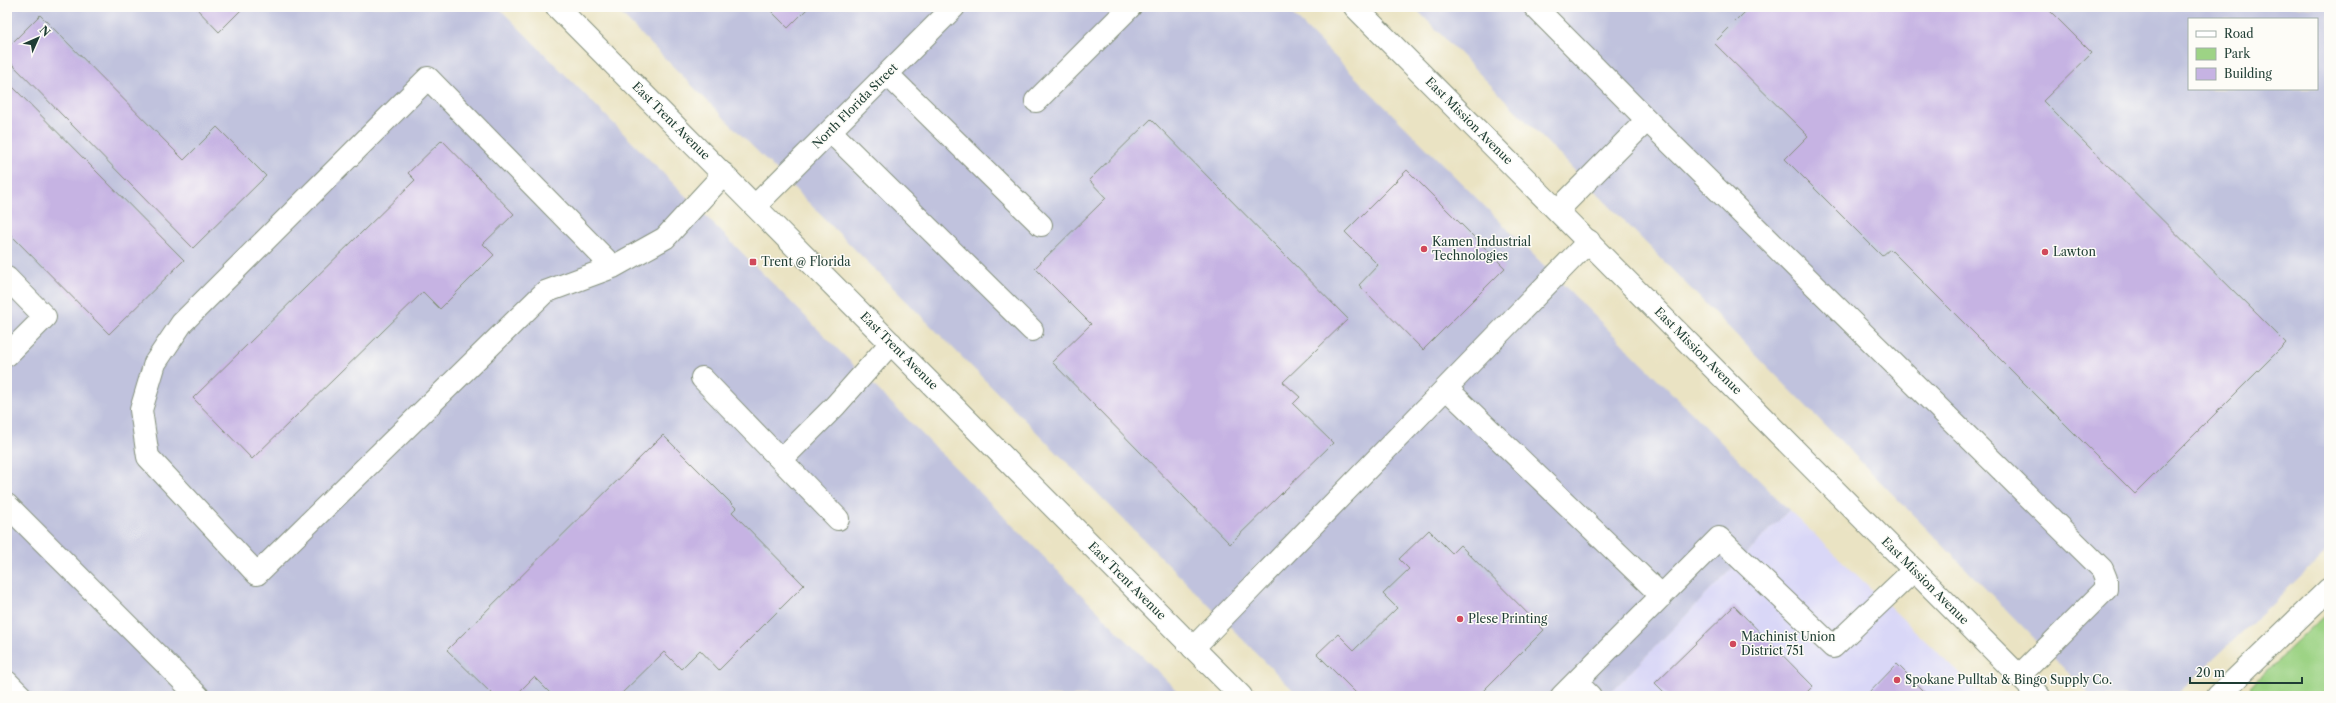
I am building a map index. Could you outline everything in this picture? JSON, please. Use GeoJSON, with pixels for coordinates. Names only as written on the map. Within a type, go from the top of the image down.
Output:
{"type":"FeatureCollection","features":[{"type":"Feature","properties":{"kind":"main road","name":"East Trent Avenue"},"geometry":{"type":"LineString","coordinates":[[557,7],[1240,696]]}},
{"type":"Feature","properties":{"kind":"main road","name":"North Florida Street"},"geometry":{"type":"LineString","coordinates":[[755,206],[954,7]]}},
{"type":"Feature","properties":{"kind":"main road"},"geometry":{"type":"LineString","coordinates":[[1036,101],[1130,7]]}},
{"type":"Feature","properties":{"kind":"main road","name":"East Mission Avenue"},"geometry":{"type":"LineString","coordinates":[[1355,7],[1589,241],[2039,696]]}},
{"type":"Feature","properties":{"kind":"main road"},"geometry":{"type":"LineString","coordinates":[[1535,7],[1647,120],[2102,569],[2106,579],[2106,588],[2019,676]]}},
{"type":"Feature","properties":{"kind":"main road"},"geometry":{"type":"LineString","coordinates":[[887,74],[1041,225]]}},
{"type":"Feature","properties":{"kind":"main road"},"geometry":{"type":"LineString","coordinates":[[613,267],[428,78],[182,323],[155,363],[141,410],[148,456],[257,574],[545,292],[613,267],[665,238],[724,174]]}},
{"type":"Feature","properties":{"kind":"main road"},"geometry":{"type":"LineString","coordinates":[[1558,210],[1647,120]]}},
{"type":"Feature","properties":{"kind":"main road"},"geometry":{"type":"LineString","coordinates":[[830,131],[1032,330]]}},
{"type":"Feature","properties":{"kind":"main road"},"geometry":{"type":"LineString","coordinates":[[1193,648],[1589,241]]}},
{"type":"Feature","properties":{"kind":"main road"},"geometry":{"type":"LineString","coordinates":[[7,278],[46,317],[7,355]]}},
{"type":"Feature","properties":{"kind":"main road"},"geometry":{"type":"LineString","coordinates":[[781,460],[835,406],[891,343]]}},
{"type":"Feature","properties":{"kind":"main road"},"geometry":{"type":"LineString","coordinates":[[702,378],[838,519]]}},
{"type":"Feature","properties":{"kind":"main road"},"geometry":{"type":"LineString","coordinates":[[1446,388],[1662,596]]}},
{"type":"Feature","properties":{"kind":"main road"},"geometry":{"type":"LineString","coordinates":[[7,505],[198,696]]}},
{"type":"Feature","properties":{"kind":"main road"},"geometry":{"type":"LineString","coordinates":[[1576,691],[1662,596],[1719,538],[1833,647],[1914,570]]}},
{"type":"Feature","properties":{"kind":"main road"},"geometry":{"type":"LineString","coordinates":[[2218,696],[2329,589]]}},
{"type":"Feature","properties":{"kind":"main road"},"geometry":{"type":"LineString","coordinates":[[7,682],[21,696]]}},
{"type":"Feature","properties":{"kind":"shaded area"},"geometry":{"type":"Polygon","coordinates":[[[7,7],[498,7],[1182,696],[7,696],[7,7]]]}},
{"type":"Feature","properties":{"kind":"shaded area"},"geometry":{"type":"Polygon","coordinates":[[[614,7],[1285,7],[1789,510],[1607,696],[1299,696],[614,7]]]}},
{"type":"Feature","properties":{"kind":"shaded area"},"geometry":{"type":"Polygon","coordinates":[[[1414,7],[2329,7],[2329,549],[2175,696],[2091,696],[1414,7]]]}},
{"type":"Feature","properties":{"kind":"shaded area"},"geometry":{"type":"Polygon","coordinates":[[[1789,510],[1983,696],[1607,696],[1789,510]]]}},
{"type":"Feature","properties":{"kind":"green space"},"geometry":{"type":"Polygon","coordinates":[[[2329,611],[2329,696],[2241,696],[2329,611]]]}},
{"type":"Feature","properties":{"kind":"building"},"geometry":{"type":"Polygon","coordinates":[[[195,7],[244,7],[219,32],[195,7]]]}},
{"type":"Feature","properties":{"kind":"building"},"geometry":{"type":"Polygon","coordinates":[[[767,7],[809,7],[788,28],[767,7]]]}},
{"type":"Feature","properties":{"kind":"building","name":"Lawton"},"geometry":{"type":"Polygon","coordinates":[[[1750,7],[2046,7],[2092,53],[2043,101],[2286,343],[2135,494],[1890,249],[1882,256],[1785,159],[1808,136],[1714,43],[1750,7]]]}},
{"type":"Feature","properties":{"kind":"building"},"geometry":{"type":"Polygon","coordinates":[[[40,15],[184,160],[217,127],[266,176],[193,248],[7,59],[7,48],[40,15]]]}},
{"type":"Feature","properties":{"kind":"building"},"geometry":{"type":"Polygon","coordinates":[[[7,81],[184,260],[109,334],[7,231],[7,81]]]}},
{"type":"Feature","properties":{"kind":"building"},"geometry":{"type":"Polygon","coordinates":[[[1151,119],[1348,319],[1283,382],[1300,397],[1293,404],[1333,443],[1230,544],[1052,362],[1091,324],[1035,268],[1106,198],[1089,180],[1151,119]]]}},
{"type":"Feature","properties":{"kind":"building"},"geometry":{"type":"Polygon","coordinates":[[[442,140],[514,214],[483,244],[494,255],[440,309],[423,292],[252,459],[193,398],[415,180],[408,173],[442,140]]]}},
{"type":"Feature","properties":{"kind":"building","name":"Kamen Industrial Technologies"},"geometry":{"type":"Polygon","coordinates":[[[1407,170],[1505,268],[1423,350],[1359,285],[1378,265],[1345,232],[1407,170]]]}},
{"type":"Feature","properties":{"kind":"building"},"geometry":{"type":"Polygon","coordinates":[[[663,435],[736,508],[732,512],[804,585],[719,670],[700,650],[681,669],[664,652],[619,696],[553,696],[534,677],[515,696],[494,696],[447,650],[663,435]]]}},
{"type":"Feature","properties":{"kind":"building","name":"Plese Printing"},"geometry":{"type":"Polygon","coordinates":[[[1429,530],[1452,553],[1460,545],[1544,630],[1478,696],[1359,696],[1317,654],[1338,634],[1354,650],[1397,608],[1383,594],[1409,569],[1399,559],[1429,530]]]}},
{"type":"Feature","properties":{"kind":"building","name":"Machinist Union District 751"},"geometry":{"type":"Polygon","coordinates":[[[1734,606],[1813,686],[1803,696],[1668,696],[1655,683],[1734,606]]]}},
{"type":"Feature","properties":{"kind":"building","name":"Spokane Pulltab & Bingo Supply Co."},"geometry":{"type":"Polygon","coordinates":[[[1897,664],[1929,696],[1866,696],[1897,664]]]}},
{"type":"Feature","properties":{"kind":"place","name":"Kamen Industrial Technologies"},"geometry":{"type":"Point","coordinates":[1424,249]}},
{"type":"Feature","properties":{"kind":"place","name":"Lawton"},"geometry":{"type":"Point","coordinates":[2045,252]}},
{"type":"Feature","properties":{"kind":"place","name":"Trent @ Florida"},"geometry":{"type":"Point","coordinates":[753,262]}},
{"type":"Feature","properties":{"kind":"place","name":"Plese Printing"},"geometry":{"type":"Point","coordinates":[1460,619]}},
{"type":"Feature","properties":{"kind":"place","name":"Machinist Union District 751"},"geometry":{"type":"Point","coordinates":[1733,644]}},
{"type":"Feature","properties":{"kind":"place","name":"Spokane Pulltab & Bingo Supply Co."},"geometry":{"type":"Point","coordinates":[1897,680]}}]}
